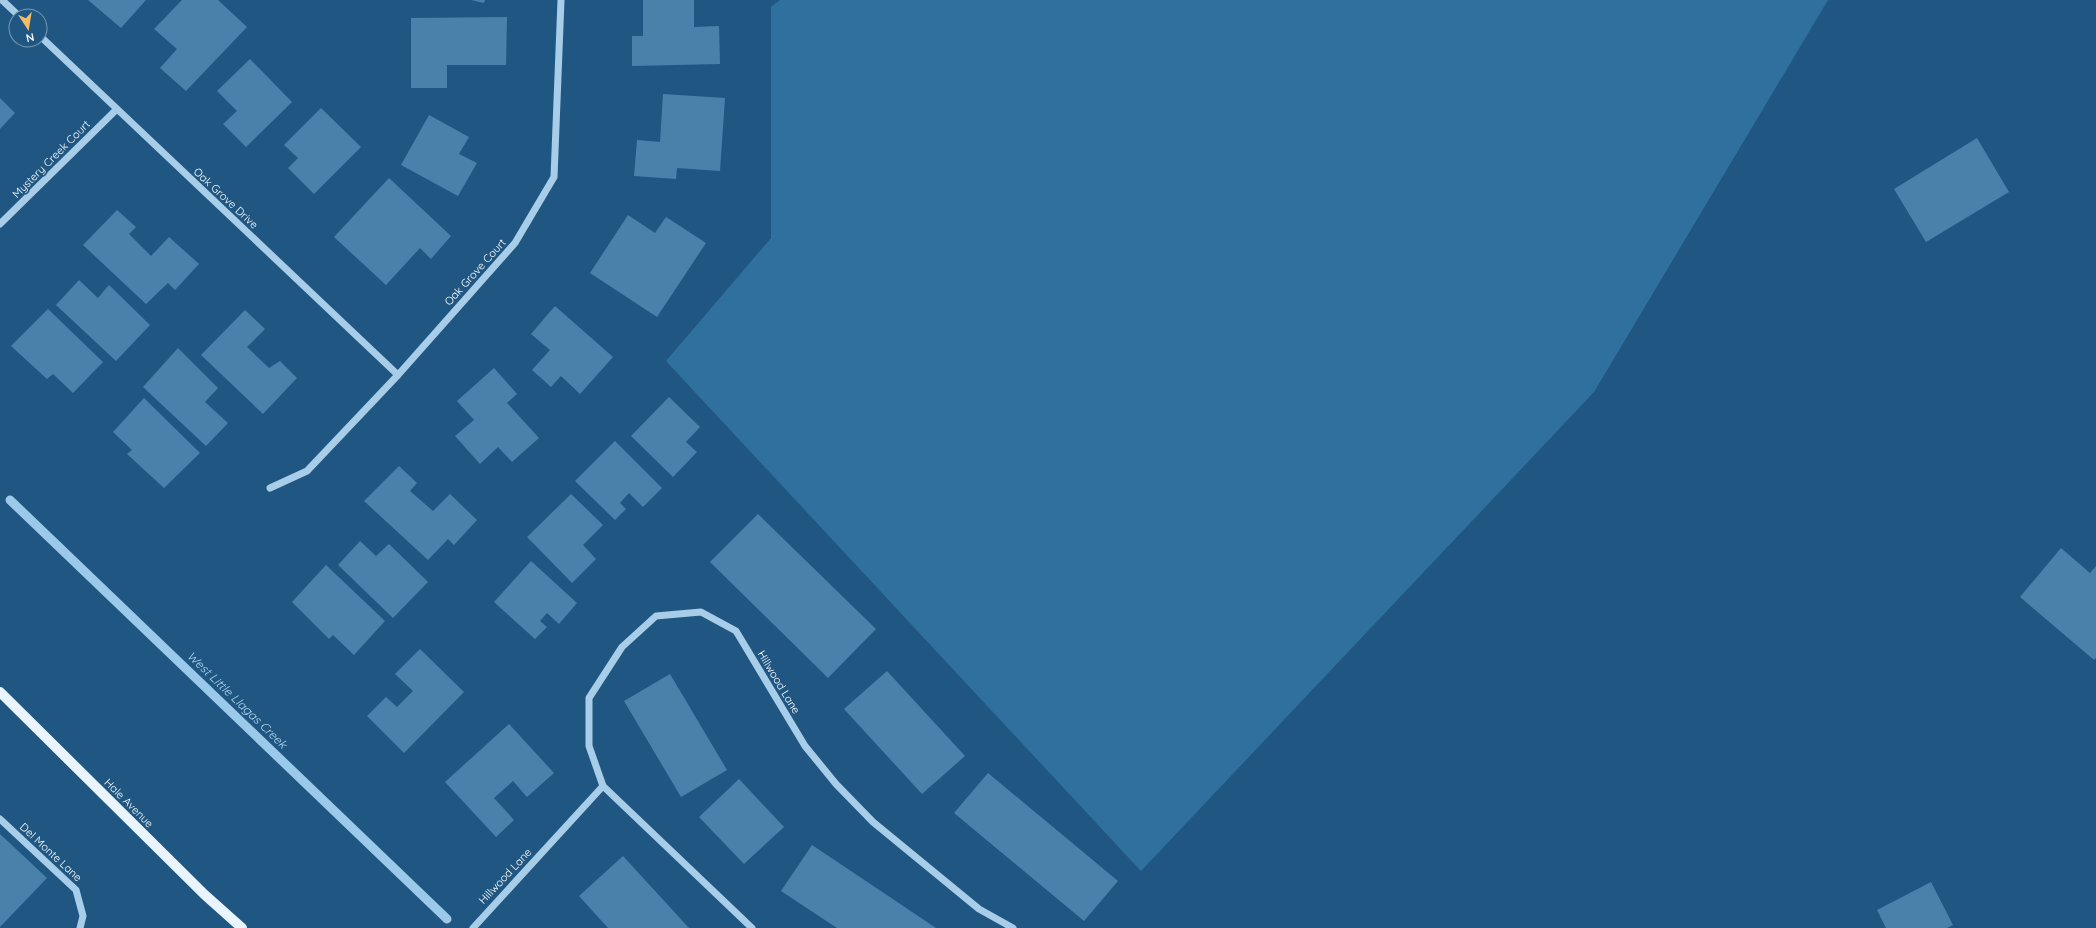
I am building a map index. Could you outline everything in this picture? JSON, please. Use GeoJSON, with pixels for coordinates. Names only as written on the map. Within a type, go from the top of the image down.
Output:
{"type":"FeatureCollection","features":[{"type":"Feature","properties":{"kind":"main road","name":"Hale Avenue"},"geometry":{"type":"LineString","coordinates":[[0,692],[205,895],[242,928]]}},
{"type":"Feature","properties":{"kind":"street"},"geometry":{"type":"LineString","coordinates":[[2,0],[10,8]]}},
{"type":"Feature","properties":{"kind":"street","name":"Oak Grove Court"},"geometry":{"type":"LineString","coordinates":[[270,488],[307,471],[398,375],[515,243],[554,177],[561,0]]}},
{"type":"Feature","properties":{"kind":"street","name":"Oak Grove Drive"},"geometry":{"type":"LineString","coordinates":[[48,44],[398,375]]}},
{"type":"Feature","properties":{"kind":"street","name":"Mystery Creek Court"},"geometry":{"type":"LineString","coordinates":[[0,224],[117,109]]}},
{"type":"Feature","properties":{"kind":"street","name":"Hillwood Lane"},"geometry":{"type":"LineString","coordinates":[[752,928],[603,786],[589,746],[589,698],[622,647],[656,616],[701,612],[736,632],[805,746],[841,789],[873,822],[979,909],[1013,928]]}},
{"type":"Feature","properties":{"kind":"street","name":"Hillwood Lane"},"geometry":{"type":"LineString","coordinates":[[473,928],[603,786]]}},
{"type":"Feature","properties":{"kind":"street","name":"Del Monte Lane"},"geometry":{"type":"LineString","coordinates":[[0,818],[76,890],[83,916],[80,928]]}},
{"type":"Feature","properties":{"kind":"shaded area"},"geometry":{"type":"Polygon","coordinates":[[[780,0],[1828,0],[1594,392],[1141,871],[666,361],[771,238],[771,7],[780,0]]]}},
{"type":"Feature","properties":{"kind":"building"},"geometry":{"type":"Polygon","coordinates":[[[88,0],[146,0],[121,28],[88,0]]]}},
{"type":"Feature","properties":{"kind":"building"},"geometry":{"type":"Polygon","coordinates":[[[182,0],[218,0],[247,27],[186,91],[160,68],[177,49],[154,29],[182,0]]]}},
{"type":"Feature","properties":{"kind":"building"},"geometry":{"type":"Polygon","coordinates":[[[471,0],[485,0],[484,3],[471,0]]]}},
{"type":"Feature","properties":{"kind":"building"},"geometry":{"type":"Polygon","coordinates":[[[643,0],[694,0],[694,27],[719,26],[720,64],[632,66],[632,36],[643,36],[643,0]]]}},
{"type":"Feature","properties":{"kind":"building"},"geometry":{"type":"Polygon","coordinates":[[[507,17],[506,65],[447,65],[447,88],[411,88],[411,18],[507,17]]]}},
{"type":"Feature","properties":{"kind":"building"},"geometry":{"type":"Polygon","coordinates":[[[250,59],[292,102],[246,147],[223,124],[237,111],[217,91],[250,59]]]}},
{"type":"Feature","properties":{"kind":"building"},"geometry":{"type":"Polygon","coordinates":[[[663,94],[725,98],[720,171],[677,168],[676,179],[634,176],[637,140],[660,142],[663,94]]]}},
{"type":"Feature","properties":{"kind":"building"},"geometry":{"type":"Polygon","coordinates":[[[0,98],[15,113],[0,129],[0,98]]]}},
{"type":"Feature","properties":{"kind":"building"},"geometry":{"type":"Polygon","coordinates":[[[321,108],[361,147],[314,194],[288,168],[298,158],[284,145],[321,108]]]}},
{"type":"Feature","properties":{"kind":"building"},"geometry":{"type":"Polygon","coordinates":[[[429,115],[469,137],[459,154],[477,163],[458,196],[401,165],[429,115]]]}},
{"type":"Feature","properties":{"kind":"building"},"geometry":{"type":"Polygon","coordinates":[[[1977,138],[2009,192],[1926,242],[1894,189],[1977,138]]]}},
{"type":"Feature","properties":{"kind":"building"},"geometry":{"type":"Polygon","coordinates":[[[389,178],[451,236],[431,259],[420,248],[386,285],[334,237],[389,178]]]}},
{"type":"Feature","properties":{"kind":"building"},"geometry":{"type":"Polygon","coordinates":[[[117,210],[136,227],[129,234],[151,256],[169,237],[199,264],[175,290],[168,283],[146,304],[83,245],[117,210]]]}},
{"type":"Feature","properties":{"kind":"building"},"geometry":{"type":"Polygon","coordinates":[[[628,215],[655,233],[666,217],[706,243],[657,317],[590,273],[628,215]]]}},
{"type":"Feature","properties":{"kind":"building"},"geometry":{"type":"Polygon","coordinates":[[[79,280],[98,298],[109,285],[150,325],[116,361],[56,305],[79,280]]]}},
{"type":"Feature","properties":{"kind":"building"},"geometry":{"type":"Polygon","coordinates":[[[555,306],[613,357],[580,394],[561,376],[551,387],[532,370],[550,350],[531,334],[555,306]]]}},
{"type":"Feature","properties":{"kind":"building"},"geometry":{"type":"Polygon","coordinates":[[[48,309],[103,362],[73,393],[53,374],[47,379],[11,346],[48,309]]]}},
{"type":"Feature","properties":{"kind":"building"},"geometry":{"type":"Polygon","coordinates":[[[245,310],[265,329],[247,347],[269,368],[280,361],[297,378],[263,414],[201,355],[245,310]]]}},
{"type":"Feature","properties":{"kind":"building"},"geometry":{"type":"Polygon","coordinates":[[[178,348],[218,388],[205,402],[228,423],[206,446],[143,387],[178,348]]]}},
{"type":"Feature","properties":{"kind":"building"},"geometry":{"type":"Polygon","coordinates":[[[494,368],[517,394],[507,403],[539,438],[512,462],[498,447],[480,464],[455,436],[474,420],[457,401],[494,368]]]}},
{"type":"Feature","properties":{"kind":"building"},"geometry":{"type":"Polygon","coordinates":[[[669,397],[700,427],[686,442],[697,452],[673,477],[631,436],[669,397]]]}},
{"type":"Feature","properties":{"kind":"building"},"geometry":{"type":"Polygon","coordinates":[[[144,398],[200,453],[164,488],[127,454],[132,450],[113,432],[144,398]]]}},
{"type":"Feature","properties":{"kind":"building"},"geometry":{"type":"Polygon","coordinates":[[[615,441],[662,488],[643,507],[629,493],[620,503],[626,509],[615,520],[575,481],[615,441]]]}},
{"type":"Feature","properties":{"kind":"building"},"geometry":{"type":"Polygon","coordinates":[[[399,466],[417,483],[410,491],[433,511],[450,494],[477,520],[454,545],[448,539],[428,560],[364,501],[399,466]]]}},
{"type":"Feature","properties":{"kind":"building"},"geometry":{"type":"Polygon","coordinates":[[[571,494],[603,525],[583,545],[596,559],[572,583],[527,537],[571,494]]]}},
{"type":"Feature","properties":{"kind":"building"},"geometry":{"type":"Polygon","coordinates":[[[758,514],[876,629],[828,678],[710,562],[758,514]]]}},
{"type":"Feature","properties":{"kind":"building"},"geometry":{"type":"Polygon","coordinates":[[[360,541],[376,556],[389,544],[428,582],[393,618],[338,565],[360,541]]]}},
{"type":"Feature","properties":{"kind":"building"},"geometry":{"type":"Polygon","coordinates":[[[2061,548],[2090,573],[2096,566],[2096,658],[2094,660],[2020,597],[2061,548]]]}},
{"type":"Feature","properties":{"kind":"building"},"geometry":{"type":"Polygon","coordinates":[[[531,561],[577,603],[559,624],[547,613],[540,621],[547,627],[535,639],[494,602],[531,561]]]}},
{"type":"Feature","properties":{"kind":"building"},"geometry":{"type":"Polygon","coordinates":[[[326,565],[385,621],[354,655],[333,635],[329,639],[292,602],[326,565]]]}},
{"type":"Feature","properties":{"kind":"building"},"geometry":{"type":"Polygon","coordinates":[[[420,649],[464,692],[404,753],[367,716],[386,697],[397,707],[413,691],[395,674],[420,649]]]}},
{"type":"Feature","properties":{"kind":"building"},"geometry":{"type":"Polygon","coordinates":[[[887,671],[965,756],[922,794],[844,709],[887,671]]]}},
{"type":"Feature","properties":{"kind":"building"},"geometry":{"type":"Polygon","coordinates":[[[670,674],[727,770],[681,797],[624,701],[670,674]]]}},
{"type":"Feature","properties":{"kind":"building"},"geometry":{"type":"Polygon","coordinates":[[[509,724],[554,773],[527,797],[513,781],[494,798],[514,820],[496,837],[445,782],[509,724]]]}},
{"type":"Feature","properties":{"kind":"building"},"geometry":{"type":"Polygon","coordinates":[[[988,773],[1118,881],[1084,921],[954,813],[988,773]]]}},
{"type":"Feature","properties":{"kind":"building"},"geometry":{"type":"Polygon","coordinates":[[[739,779],[784,827],[744,864],[699,817],[739,779]]]}},
{"type":"Feature","properties":{"kind":"building"},"geometry":{"type":"Polygon","coordinates":[[[0,834],[47,878],[0,927],[0,834]]]}},
{"type":"Feature","properties":{"kind":"building"},"geometry":{"type":"Polygon","coordinates":[[[812,845],[936,928],[837,928],[781,891],[812,845]]]}},
{"type":"Feature","properties":{"kind":"building"},"geometry":{"type":"Polygon","coordinates":[[[623,856],[689,928],[608,928],[579,896],[623,856]]]}},
{"type":"Feature","properties":{"kind":"building"},"geometry":{"type":"Polygon","coordinates":[[[1931,882],[1953,925],[1947,928],[1886,928],[1877,910],[1931,882]]]}},
{"type":"Feature","properties":{"kind":"waterway","name":"West Little Llagas Creek"},"geometry":{"type":"LineString","coordinates":[[10,500],[447,919]]}}]}
